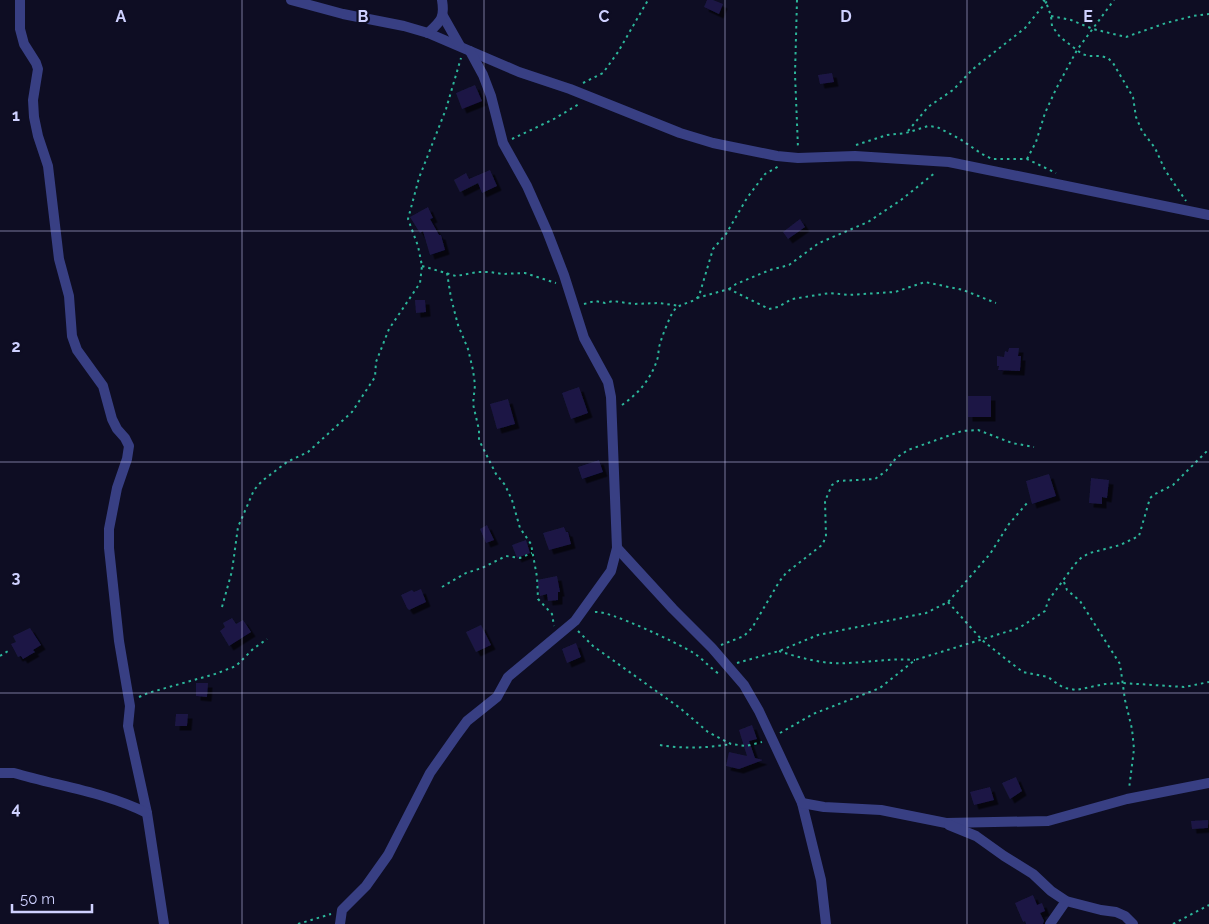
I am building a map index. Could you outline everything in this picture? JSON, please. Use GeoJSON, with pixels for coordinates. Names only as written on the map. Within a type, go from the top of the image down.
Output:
{"type":"FeatureCollection","features":[{"type":"Feature","properties":{"kind":"street"},"geometry":{"type":"LineString","coordinates":[[20,0],[20,29],[24,44],[38,69],[33,100],[34,117],[48,166],[59,259],[69,296],[72,336],[77,350],[102,386],[112,419],[129,446],[127,459],[116,488],[109,529],[108,548],[119,641],[130,706],[128,726],[147,813],[164,924]]}},
{"type":"Feature","properties":{"kind":"street"},"geometry":{"type":"LineString","coordinates":[[291,0],[428,33],[519,72],[680,133],[713,143],[793,158],[854,156],[949,162],[1209,215]]}},
{"type":"Feature","properties":{"kind":"street"},"geometry":{"type":"LineString","coordinates":[[340,924],[342,910],[366,886],[388,855],[430,773],[467,721],[497,697],[508,677],[571,625],[611,570],[617,548],[612,412],[608,382],[584,338],[564,275],[528,186],[503,143],[491,96],[483,75],[443,16],[442,0]]}},
{"type":"Feature","properties":{"kind":"street"},"geometry":{"type":"LineString","coordinates":[[428,33],[443,16]]}},
{"type":"Feature","properties":{"kind":"street"},"geometry":{"type":"LineString","coordinates":[[617,548],[712,648],[744,686],[772,737],[802,803],[821,880],[826,924]]}},
{"type":"Feature","properties":{"kind":"street"},"geometry":{"type":"LineString","coordinates":[[611,570],[634,566]]}},
{"type":"Feature","properties":{"kind":"street"},"geometry":{"type":"LineString","coordinates":[[0,773],[14,773],[98,794],[129,804],[147,813]]}},
{"type":"Feature","properties":{"kind":"street"},"geometry":{"type":"LineString","coordinates":[[946,823],[1048,821],[1127,799],[1209,784]]}},
{"type":"Feature","properties":{"kind":"street"},"geometry":{"type":"LineString","coordinates":[[802,803],[824,807],[881,810],[946,823],[976,836],[1033,874],[1051,891],[1066,901],[1116,912],[1125,916],[1133,924]]}},
{"type":"Feature","properties":{"kind":"street"},"geometry":{"type":"LineString","coordinates":[[1050,924],[1066,901]]}},
{"type":"Feature","properties":{"kind":"path"},"geometry":{"type":"LineString","coordinates":[[570,90],[603,73],[618,52],[648,0]]}},
{"type":"Feature","properties":{"kind":"path"},"geometry":{"type":"LineString","coordinates":[[697,298],[713,249],[726,234],[747,198],[765,174],[793,158],[797,0]]}},
{"type":"Feature","properties":{"kind":"path"},"geometry":{"type":"LineString","coordinates":[[1027,159],[1036,142],[1045,113],[1056,89],[1077,50],[1114,0]]}},
{"type":"Feature","properties":{"kind":"path"},"geometry":{"type":"LineString","coordinates":[[1046,1],[1052,26],[1060,37],[1086,56],[1101,56],[1108,58],[1114,63],[1133,97],[1136,117],[1142,131],[1152,143],[1165,170],[1193,211]]}},
{"type":"Feature","properties":{"kind":"path"},"geometry":{"type":"LineString","coordinates":[[906,133],[928,107],[953,90],[973,69],[1025,28],[1046,1]]}},
{"type":"Feature","properties":{"kind":"path"},"geometry":{"type":"LineString","coordinates":[[1051,16],[1071,20],[1093,29],[1126,37],[1166,23],[1209,14]]}},
{"type":"Feature","properties":{"kind":"path"},"geometry":{"type":"LineString","coordinates":[[222,607],[232,570],[238,527],[254,490],[262,481],[287,462],[308,452],[352,412],[375,377],[380,347],[420,283],[422,266],[418,246],[408,220],[419,178],[446,109],[455,75],[465,49]]}},
{"type":"Feature","properties":{"kind":"path"},"geometry":{"type":"LineString","coordinates":[[503,143],[554,119],[591,98]]}},
{"type":"Feature","properties":{"kind":"path"},"geometry":{"type":"LineString","coordinates":[[854,146],[887,135],[906,133],[928,126],[937,127],[992,159],[1027,159],[1058,174]]}},
{"type":"Feature","properties":{"kind":"path"},"geometry":{"type":"LineString","coordinates":[[612,412],[633,397],[647,380],[658,358],[662,338],[673,312],[680,306],[697,298],[729,289],[736,284],[770,270],[789,265],[819,243],[868,222],[901,200],[949,162]]}},
{"type":"Feature","properties":{"kind":"path"},"geometry":{"type":"LineString","coordinates":[[422,266],[456,276],[478,272],[525,273],[551,280],[558,285]]}},
{"type":"Feature","properties":{"kind":"path"},"geometry":{"type":"LineString","coordinates":[[447,273],[458,325],[468,349],[473,370],[475,385],[473,404],[479,430],[479,440],[496,474],[505,484],[520,528],[531,544],[538,599],[552,614],[554,623],[547,646]]}},
{"type":"Feature","properties":{"kind":"path"},"geometry":{"type":"LineString","coordinates":[[729,289],[769,309],[778,308],[792,299],[830,293],[848,295],[895,292],[925,282],[963,290],[996,303]]}},
{"type":"Feature","properties":{"kind":"path"},"geometry":{"type":"LineString","coordinates":[[574,305],[595,301],[605,304],[612,301],[680,306]]}},
{"type":"Feature","properties":{"kind":"path"},"geometry":{"type":"LineString","coordinates":[[712,648],[744,636],[752,628],[778,582],[786,572],[822,545],[826,537],[825,501],[832,484],[838,481],[875,479],[886,471],[896,458],[908,450],[962,431],[978,430],[1012,442],[1034,447]]}},
{"type":"Feature","properties":{"kind":"path"},"geometry":{"type":"LineString","coordinates":[[660,745],[671,747],[705,747],[731,744],[746,746],[759,744],[813,714],[880,688],[915,660],[1019,628],[1045,610],[1048,602],[1082,557],[1120,545],[1139,536],[1150,498],[1173,485],[1209,449]]}},
{"type":"Feature","properties":{"kind":"path"},"geometry":{"type":"LineString","coordinates":[[728,666],[779,651],[818,636],[926,613],[948,602],[990,554],[1010,524],[1028,502]]}},
{"type":"Feature","properties":{"kind":"path"},"geometry":{"type":"LineString","coordinates":[[442,587],[466,573],[482,568],[506,556],[520,558],[532,553]]}},
{"type":"Feature","properties":{"kind":"path"},"geometry":{"type":"LineString","coordinates":[[1064,582],[1067,590],[1080,601],[1120,664],[1134,749],[1127,799]]}},
{"type":"Feature","properties":{"kind":"path"},"geometry":{"type":"LineString","coordinates":[[948,602],[982,640],[1023,672],[1048,677],[1065,688],[1076,690],[1105,684],[1122,683],[1184,687],[1209,682]]}},
{"type":"Feature","properties":{"kind":"path"},"geometry":{"type":"LineString","coordinates":[[578,614],[600,612],[622,619],[692,652],[710,668],[724,676]]}},
{"type":"Feature","properties":{"kind":"path"},"geometry":{"type":"LineString","coordinates":[[571,625],[592,646],[680,708],[708,732],[731,744]]}},
{"type":"Feature","properties":{"kind":"path"},"geometry":{"type":"LineString","coordinates":[[130,706],[136,698],[148,693],[236,666],[253,649],[267,639]]}},
{"type":"Feature","properties":{"kind":"path"},"geometry":{"type":"LineString","coordinates":[[0,656],[8,651]]}},
{"type":"Feature","properties":{"kind":"path"},"geometry":{"type":"LineString","coordinates":[[779,651],[796,657],[846,664],[900,659],[915,660]]}},
{"type":"Feature","properties":{"kind":"path"},"geometry":{"type":"LineString","coordinates":[[1173,924],[1209,905]]}},
{"type":"Feature","properties":{"kind":"path"},"geometry":{"type":"LineString","coordinates":[[298,924],[342,910]]}},
{"type":"Feature","properties":{"kind":"building"},"geometry":{"type":"Polygon","coordinates":[[[707,0],[723,4],[719,14],[704,7],[707,0]]]}},
{"type":"Feature","properties":{"kind":"building"},"geometry":{"type":"Polygon","coordinates":[[[832,73],[834,82],[820,84],[818,75],[832,73]]]}},
{"type":"Feature","properties":{"kind":"building"},"geometry":{"type":"Polygon","coordinates":[[[475,85],[482,101],[462,109],[456,93],[475,85]]]}},
{"type":"Feature","properties":{"kind":"building"},"geometry":{"type":"Polygon","coordinates":[[[490,170],[497,186],[482,193],[478,183],[460,192],[454,180],[466,173],[469,179],[490,170]]]}},
{"type":"Feature","properties":{"kind":"building"},"geometry":{"type":"Polygon","coordinates":[[[428,207],[433,218],[430,219],[439,235],[441,235],[445,250],[430,255],[423,231],[420,233],[410,217],[428,207]]]}},
{"type":"Feature","properties":{"kind":"building"},"geometry":{"type":"Polygon","coordinates":[[[800,219],[805,227],[788,239],[783,232],[800,219]]]}},
{"type":"Feature","properties":{"kind":"building"},"geometry":{"type":"Polygon","coordinates":[[[415,300],[425,300],[426,312],[416,313],[415,300]]]}},
{"type":"Feature","properties":{"kind":"building"},"geometry":{"type":"Polygon","coordinates":[[[1009,348],[1019,348],[1018,356],[1021,356],[1020,371],[998,370],[997,356],[1004,357],[1005,351],[1008,352],[1009,348]]]}},
{"type":"Feature","properties":{"kind":"building"},"geometry":{"type":"Polygon","coordinates":[[[579,387],[588,413],[571,419],[562,393],[579,387]]]}},
{"type":"Feature","properties":{"kind":"building"},"geometry":{"type":"Polygon","coordinates":[[[968,396],[991,396],[991,417],[968,417],[968,396]]]}},
{"type":"Feature","properties":{"kind":"building"},"geometry":{"type":"Polygon","coordinates":[[[508,399],[515,424],[497,429],[490,404],[508,399]]]}},
{"type":"Feature","properties":{"kind":"building"},"geometry":{"type":"Polygon","coordinates":[[[599,460],[603,472],[582,479],[578,467],[599,460]]]}},
{"type":"Feature","properties":{"kind":"building"},"geometry":{"type":"Polygon","coordinates":[[[1049,474],[1056,496],[1032,504],[1026,481],[1049,474]]]}},
{"type":"Feature","properties":{"kind":"building"},"geometry":{"type":"Polygon","coordinates":[[[1091,478],[1109,480],[1107,498],[1102,497],[1102,504],[1089,503],[1091,478]]]}},
{"type":"Feature","properties":{"kind":"building"},"geometry":{"type":"Polygon","coordinates":[[[487,525],[494,540],[486,543],[480,529],[487,525]]]}},
{"type":"Feature","properties":{"kind":"building"},"geometry":{"type":"Polygon","coordinates":[[[564,527],[566,532],[568,532],[571,544],[549,550],[543,533],[564,527]]]}},
{"type":"Feature","properties":{"kind":"building"},"geometry":{"type":"Polygon","coordinates":[[[526,540],[530,553],[517,558],[512,545],[526,540]]]}},
{"type":"Feature","properties":{"kind":"building"},"geometry":{"type":"Polygon","coordinates":[[[557,576],[560,592],[558,592],[558,600],[548,601],[547,594],[540,596],[537,580],[557,576]]]}},
{"type":"Feature","properties":{"kind":"building"},"geometry":{"type":"Polygon","coordinates":[[[421,589],[426,602],[409,610],[401,595],[412,590],[414,592],[421,589]]]}},
{"type":"Feature","properties":{"kind":"building"},"geometry":{"type":"Polygon","coordinates":[[[232,618],[236,624],[243,620],[251,632],[229,646],[220,631],[225,627],[223,623],[232,618]]]}},
{"type":"Feature","properties":{"kind":"building"},"geometry":{"type":"Polygon","coordinates":[[[481,625],[491,645],[476,652],[466,632],[481,625]]]}},
{"type":"Feature","properties":{"kind":"building"},"geometry":{"type":"Polygon","coordinates":[[[30,628],[41,645],[33,650],[35,652],[23,659],[21,656],[18,657],[11,644],[16,642],[13,636],[30,628]]]}},
{"type":"Feature","properties":{"kind":"building"},"geometry":{"type":"Polygon","coordinates":[[[576,643],[581,657],[567,663],[562,649],[576,643]]]}},
{"type":"Feature","properties":{"kind":"building"},"geometry":{"type":"Polygon","coordinates":[[[196,683],[208,683],[207,697],[196,696],[196,683]]]}},
{"type":"Feature","properties":{"kind":"building"},"geometry":{"type":"Polygon","coordinates":[[[176,714],[188,714],[187,726],[175,726],[176,714]]]}},
{"type":"Feature","properties":{"kind":"building"},"geometry":{"type":"Polygon","coordinates":[[[752,725],[757,739],[749,741],[755,758],[763,760],[739,769],[726,766],[729,752],[747,756],[739,730],[752,725]]]}},
{"type":"Feature","properties":{"kind":"building"},"geometry":{"type":"Polygon","coordinates":[[[1016,777],[1022,791],[1010,799],[1002,783],[1016,777]]]}},
{"type":"Feature","properties":{"kind":"building"},"geometry":{"type":"Polygon","coordinates":[[[990,787],[994,800],[974,805],[970,792],[990,787]]]}},
{"type":"Feature","properties":{"kind":"building"},"geometry":{"type":"Polygon","coordinates":[[[1208,820],[1208,828],[1192,829],[1191,821],[1208,820]]]}},
{"type":"Feature","properties":{"kind":"building"},"geometry":{"type":"Polygon","coordinates":[[[1033,895],[1037,905],[1042,903],[1045,911],[1040,913],[1044,921],[1043,924],[1026,924],[1025,921],[1023,922],[1015,903],[1033,895]]]}}]}
